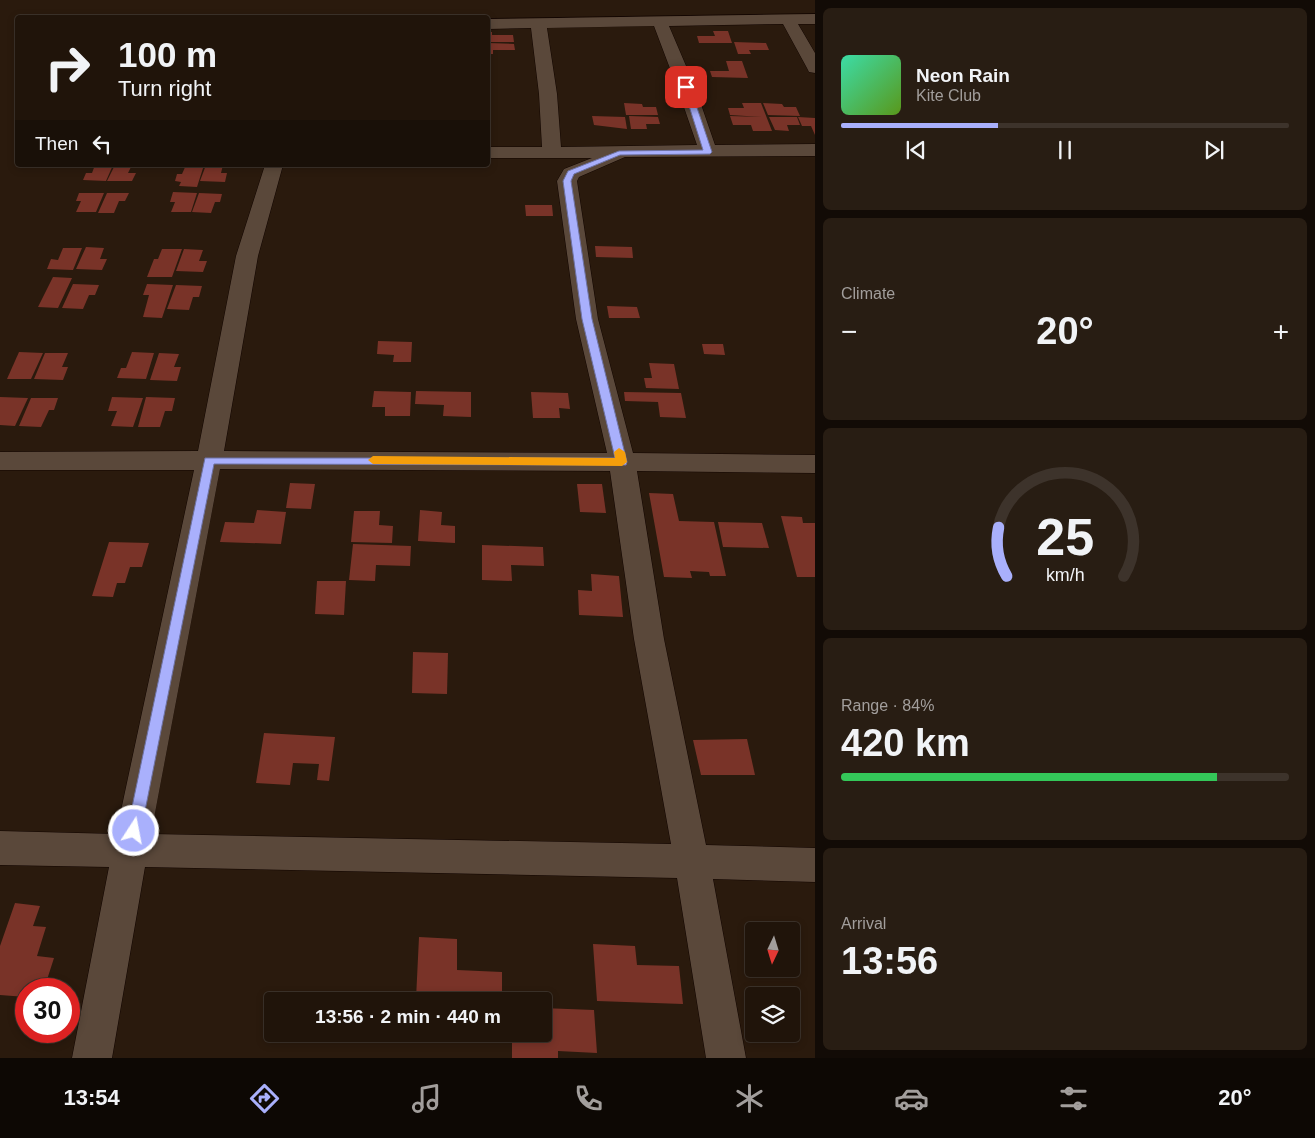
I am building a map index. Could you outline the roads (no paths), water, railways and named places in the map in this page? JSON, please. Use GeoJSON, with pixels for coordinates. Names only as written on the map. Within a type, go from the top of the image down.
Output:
{"type":"FeatureCollection","features":[{"type":"Feature","properties":{"kind":"street"},"geometry":{"type":"LineString","coordinates":[[490,24],[815,19]]}},
{"type":"Feature","properties":{"kind":"street"},"geometry":{"type":"LineString","coordinates":[[788,20],[815,68]]}},
{"type":"Feature","properties":{"kind":"street"},"geometry":{"type":"LineString","coordinates":[[660,22],[686,87],[708,152]]}},
{"type":"Feature","properties":{"kind":"street"},"geometry":{"type":"LineString","coordinates":[[538,23],[548,94],[552,153]]}},
{"type":"Feature","properties":{"kind":"street"},"geometry":{"type":"LineString","coordinates":[[490,153],[815,150]]}},
{"type":"Feature","properties":{"kind":"street"},"geometry":{"type":"LineString","coordinates":[[619,153],[571,173],[567,181],[587,319],[622,462],[649,638],[692,860],[726,1058]]}},
{"type":"Feature","properties":{"kind":"street"},"geometry":{"type":"LineString","coordinates":[[92,1058],[130,850],[209,461],[247,256],[273,167]]}},
{"type":"Feature","properties":{"kind":"street"},"geometry":{"type":"LineString","coordinates":[[0,461],[815,464]]}},
{"type":"Feature","properties":{"kind":"street"},"geometry":{"type":"LineString","coordinates":[[0,848],[692,860],[815,865]]}}]}
